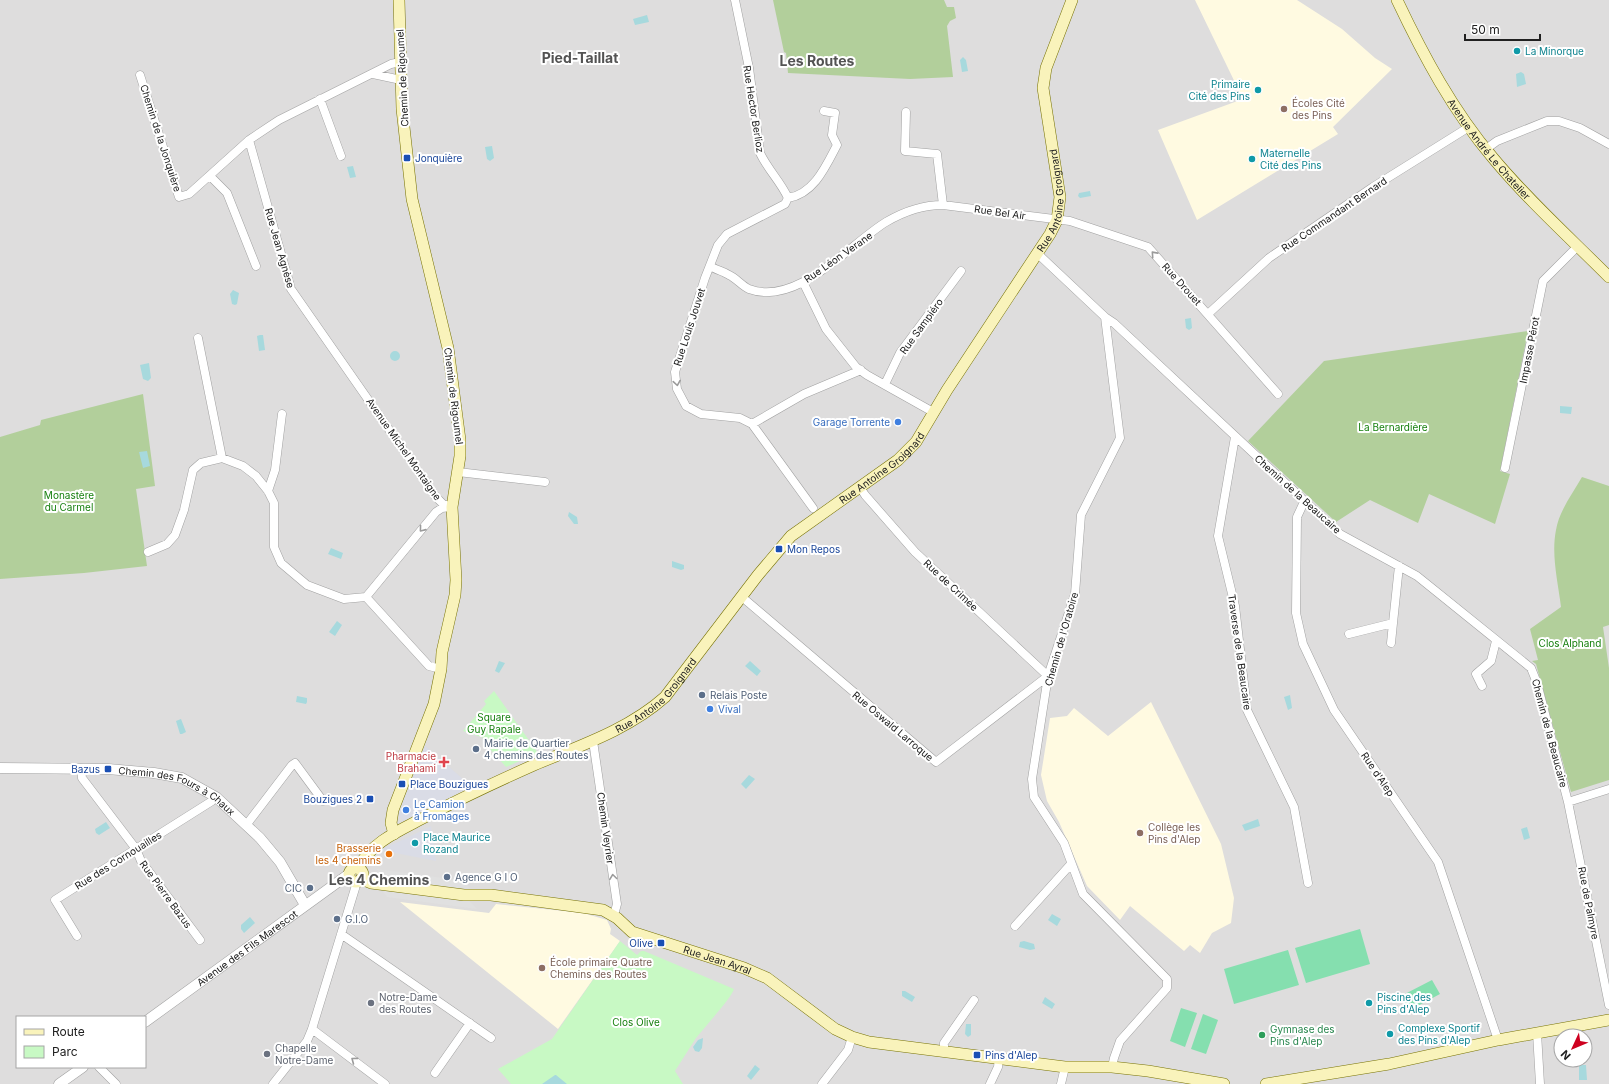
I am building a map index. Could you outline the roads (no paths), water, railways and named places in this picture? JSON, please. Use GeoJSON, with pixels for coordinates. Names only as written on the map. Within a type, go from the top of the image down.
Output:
{"type":"FeatureCollection","features":[{"type":"Feature","properties":{"kind":"main road","name":"Chemin de Rigoumel"},"geometry":{"type":"LineString","coordinates":[[394,834],[391,823],[394,805],[434,704],[441,669],[442,652],[455,595],[456,580],[452,507],[458,472],[460,440],[448,348],[412,199],[402,109],[399,0]]}},
{"type":"Feature","properties":{"kind":"main road","name":"Rue Antoine Groignard"},"geometry":{"type":"LineString","coordinates":[[394,834],[474,792],[593,741],[650,711],[665,697],[742,598],[758,575],[791,536],[860,487],[907,451],[916,442],[934,412],[1038,254],[1057,220],[1059,210],[1059,188],[1043,88],[1046,68],[1072,0]]}},
{"type":"Feature","properties":{"kind":"main road","name":"Avenue André Le Chatelier"},"geometry":{"type":"LineString","coordinates":[[1397,0],[1432,67],[1469,126],[1486,149],[1520,188],[1609,278]]}},
{"type":"Feature","properties":{"kind":"main road"},"geometry":{"type":"LineString","coordinates":[[356,876],[369,851],[394,834]]}},
{"type":"Feature","properties":{"kind":"main road","name":"Rue Jean Ayral"},"geometry":{"type":"LineString","coordinates":[[356,876],[365,882],[377,884],[464,895],[491,895],[604,910],[614,915],[632,932],[744,968],[766,978],[835,1028],[852,1037],[886,1045],[1065,1067],[1112,1067],[1148,1071],[1224,1084]]}},
{"type":"Feature","properties":{"kind":"main road"},"geometry":{"type":"LineString","coordinates":[[1266,1084],[1316,1075],[1347,1066],[1386,1058],[1413,1058],[1498,1040],[1609,1020]]}},
{"type":"Feature","properties":{"kind":"street","name":"Rue Hector Berlioz"},"geometry":{"type":"LineString","coordinates":[[735,0],[749,68],[760,153],[766,165],[784,188],[788,198]]}},
{"type":"Feature","properties":{"kind":"street","name":"Chemin de la Jonquière"},"geometry":{"type":"LineString","coordinates":[[140,75],[179,197],[189,194],[249,140],[279,120],[391,64],[400,62]]}},
{"type":"Feature","properties":{"kind":"street"},"geometry":{"type":"LineString","coordinates":[[373,74],[401,80]]}},
{"type":"Feature","properties":{"kind":"street"},"geometry":{"type":"LineString","coordinates":[[320,99],[341,156]]}},
{"type":"Feature","properties":{"kind":"street"},"geometry":{"type":"LineString","coordinates":[[710,266],[718,245],[727,234],[785,204],[788,198],[799,196],[807,190],[826,167],[837,145],[832,135],[835,113],[824,111]]}},
{"type":"Feature","properties":{"kind":"street"},"geometry":{"type":"LineString","coordinates":[[906,112],[905,151],[937,154],[944,204]]}},
{"type":"Feature","properties":{"kind":"street"},"geometry":{"type":"LineString","coordinates":[[1486,149],[1497,141],[1547,121],[1559,122],[1580,128],[1609,144]]}},
{"type":"Feature","properties":{"kind":"street","name":"Rue Commandant Bernard"},"geometry":{"type":"LineString","coordinates":[[1208,314],[1269,258],[1373,187],[1469,126]]}},
{"type":"Feature","properties":{"kind":"street","name":"Rue Jean Agnèse"},"geometry":{"type":"LineString","coordinates":[[249,140],[291,289],[360,386]]}},
{"type":"Feature","properties":{"kind":"street"},"geometry":{"type":"LineString","coordinates":[[210,176],[227,193],[256,266]]}},
{"type":"Feature","properties":{"kind":"street","name":"Rue Bel Air"},"geometry":{"type":"LineString","coordinates":[[944,204],[1057,220]]}},
{"type":"Feature","properties":{"kind":"street","name":"Rue Léon Verane"},"geometry":{"type":"LineString","coordinates":[[710,266],[728,274],[748,289],[765,292],[785,289],[803,282],[832,263],[886,222],[907,213],[933,205],[944,204]]}},
{"type":"Feature","properties":{"kind":"street","name":"Rue Drouet"},"geometry":{"type":"LineString","coordinates":[[1057,220],[1070,221],[1148,247],[1278,394]]}},
{"type":"Feature","properties":{"kind":"street","name":"Impasse Pérot"},"geometry":{"type":"LineString","coordinates":[[1505,468],[1543,281],[1578,246]]}},
{"type":"Feature","properties":{"kind":"street"},"geometry":{"type":"LineString","coordinates":[[1038,254],[1105,316]]}},
{"type":"Feature","properties":{"kind":"street","name":"Rue Louis Jouvet"},"geometry":{"type":"LineString","coordinates":[[710,266],[675,372],[677,389],[686,406],[701,414],[740,418],[752,424]]}},
{"type":"Feature","properties":{"kind":"street","name":"Rue Sampiéro"},"geometry":{"type":"LineString","coordinates":[[885,384],[900,353],[962,272]]}},
{"type":"Feature","properties":{"kind":"street"},"geometry":{"type":"LineString","coordinates":[[803,282],[826,330],[843,352],[861,370],[934,412]]}},
{"type":"Feature","properties":{"kind":"street","name":"Chemin de la Beaucaire"},"geometry":{"type":"LineString","coordinates":[[1105,316],[1340,534],[1417,576],[1531,668],[1537,683],[1568,802]]}},
{"type":"Feature","properties":{"kind":"street","name":"Chemin de l'Oratoire"},"geometry":{"type":"LineString","coordinates":[[1105,316],[1120,438],[1081,515],[1075,594],[1048,676],[1032,779],[1034,798],[1064,843],[1083,894],[1167,979],[1167,988],[1163,994],[1120,1041],[1112,1067]]}},
{"type":"Feature","properties":{"kind":"street"},"geometry":{"type":"LineString","coordinates":[[198,338],[222,458]]}},
{"type":"Feature","properties":{"kind":"street"},"geometry":{"type":"LineString","coordinates":[[812,508],[752,424],[804,394],[861,370]]}},
{"type":"Feature","properties":{"kind":"street","name":"Avenue Michel Montaigne"},"geometry":{"type":"LineString","coordinates":[[360,386],[436,497],[443,504],[452,507]]}},
{"type":"Feature","properties":{"kind":"street"},"geometry":{"type":"LineString","coordinates":[[268,490],[275,470],[282,414]]}},
{"type":"Feature","properties":{"kind":"street","name":"Traverse de la Beaucaire"},"geometry":{"type":"LineString","coordinates":[[1235,437],[1218,536],[1235,606],[1247,710],[1294,807],[1308,883]]}},
{"type":"Feature","properties":{"kind":"street"},"geometry":{"type":"LineString","coordinates":[[148,552],[167,544],[175,535],[184,510],[193,470],[201,463],[222,458],[243,466],[256,476],[268,490],[274,503],[274,547],[281,563],[307,585],[344,599],[366,597],[436,512],[442,508],[452,507]]}},
{"type":"Feature","properties":{"kind":"street"},"geometry":{"type":"LineString","coordinates":[[458,472],[545,482]]}},
{"type":"Feature","properties":{"kind":"street","name":"Rue de Crimée"},"geometry":{"type":"LineString","coordinates":[[860,487],[915,552],[1048,676]]}},
{"type":"Feature","properties":{"kind":"street","name":"Rue d'Alep"},"geometry":{"type":"LineString","coordinates":[[1304,502],[1297,517],[1296,613],[1303,644],[1334,710],[1438,862],[1498,1040]]}},
{"type":"Feature","properties":{"kind":"street"},"geometry":{"type":"LineString","coordinates":[[1391,643],[1399,566]]}},
{"type":"Feature","properties":{"kind":"street"},"geometry":{"type":"LineString","coordinates":[[366,597],[429,666],[441,669]]}},
{"type":"Feature","properties":{"kind":"street","name":"Rue Oswald Larroque"},"geometry":{"type":"LineString","coordinates":[[742,598],[936,762],[1048,676]]}},
{"type":"Feature","properties":{"kind":"street"},"geometry":{"type":"LineString","coordinates":[[1349,634],[1392,623]]}},
{"type":"Feature","properties":{"kind":"street"},"geometry":{"type":"LineString","coordinates":[[1482,686],[1476,674],[1491,661],[1496,641]]}},
{"type":"Feature","properties":{"kind":"street","name":"Chemin Veyrier"},"geometry":{"type":"LineString","coordinates":[[593,741],[617,904],[614,915]]}},
{"type":"Feature","properties":{"kind":"street"},"geometry":{"type":"LineString","coordinates":[[247,824],[295,763],[323,801]]}},
{"type":"Feature","properties":{"kind":"street","name":"Chemin des Fours à Chaux"},"geometry":{"type":"LineString","coordinates":[[0,768],[81,768],[171,775],[182,778],[216,796],[247,824],[280,862],[305,905]]}},
{"type":"Feature","properties":{"kind":"street","name":"Rue Pierre Bazus"},"geometry":{"type":"LineString","coordinates":[[81,768],[82,778],[136,850],[141,861],[200,940]]}},
{"type":"Feature","properties":{"kind":"street"},"geometry":{"type":"LineString","coordinates":[[1568,802],[1609,789]]}},
{"type":"Feature","properties":{"kind":"street","name":"Rue des Cornouailles"},"geometry":{"type":"LineString","coordinates":[[77,936],[54,900],[136,850],[212,801],[216,796]]}},
{"type":"Feature","properties":{"kind":"street","name":"Rue de Palmyre"},"geometry":{"type":"LineString","coordinates":[[1568,802],[1609,1005]]}},
{"type":"Feature","properties":{"kind":"street"},"geometry":{"type":"LineString","coordinates":[[1015,926],[1071,864]]}},
{"type":"Feature","properties":{"kind":"street"},"geometry":{"type":"LineString","coordinates":[[273,1084],[307,1041],[312,1029],[341,934],[356,876]]}},
{"type":"Feature","properties":{"kind":"street","name":"Avenue des Fils Marescot"},"geometry":{"type":"LineString","coordinates":[[146,1021],[305,905],[356,876]]}},
{"type":"Feature","properties":{"kind":"street"},"geometry":{"type":"LineString","coordinates":[[341,934],[492,1038]]}},
{"type":"Feature","properties":{"kind":"street"},"geometry":{"type":"LineString","coordinates":[[944,1051],[944,1043],[974,1000]]}},
{"type":"Feature","properties":{"kind":"street"},"geometry":{"type":"LineString","coordinates":[[435,1073],[470,1023]]}},
{"type":"Feature","properties":{"kind":"street"},"geometry":{"type":"LineString","coordinates":[[312,1029],[385,1084]]}},
{"type":"Feature","properties":{"kind":"street"},"geometry":{"type":"LineString","coordinates":[[1537,1034],[1540,1084]]}},
{"type":"Feature","properties":{"kind":"street"},"geometry":{"type":"LineString","coordinates":[[822,1084],[848,1050],[852,1037]]}},
{"type":"Feature","properties":{"kind":"street"},"geometry":{"type":"LineString","coordinates":[[990,1084],[998,1067],[999,1058]]}},
{"type":"Feature","properties":{"kind":"street"},"geometry":{"type":"LineString","coordinates":[[1061,1084],[1065,1067]]}},
{"type":"Feature","properties":{"kind":"street"},"geometry":{"type":"LineString","coordinates":[[59,1084],[82,1068]]}},
{"type":"Feature","properties":{"kind":"street"},"geometry":{"type":"LineString","coordinates":[[100,1068],[116,1084]]}},
{"type":"Feature","properties":{"kind":"water"},"geometry":{"type":"Polygon","coordinates":[[[647,15],[649,22],[635,25],[633,19],[647,15]]]}},
{"type":"Feature","properties":{"kind":"water"},"geometry":{"type":"Polygon","coordinates":[[[963,57],[966,60],[968,71],[962,72],[960,60],[963,57]]]}},
{"type":"Feature","properties":{"kind":"water"},"geometry":{"type":"Polygon","coordinates":[[[1521,72],[1524,74],[1526,84],[1517,87],[1516,74],[1521,72]]]}},
{"type":"Feature","properties":{"kind":"water"},"geometry":{"type":"Polygon","coordinates":[[[492,146],[494,158],[490,161],[487,159],[485,147],[492,146]]]}},
{"type":"Feature","properties":{"kind":"water"},"geometry":{"type":"Polygon","coordinates":[[[353,166],[356,177],[350,178],[347,167],[353,166]]]}},
{"type":"Feature","properties":{"kind":"water"},"geometry":{"type":"Polygon","coordinates":[[[1090,191],[1091,196],[1080,198],[1078,196],[1079,193],[1090,191]]]}},
{"type":"Feature","properties":{"kind":"water"},"geometry":{"type":"Polygon","coordinates":[[[233,290],[239,293],[237,304],[235,305],[232,304],[230,294],[233,290]]]}},
{"type":"Feature","properties":{"kind":"water"},"geometry":{"type":"Polygon","coordinates":[[[1191,318],[1192,328],[1189,330],[1186,328],[1185,319],[1191,318]]]}},
{"type":"Feature","properties":{"kind":"water"},"geometry":{"type":"Polygon","coordinates":[[[263,335],[265,350],[259,351],[257,336],[263,335]]]}},
{"type":"Feature","properties":{"kind":"water"},"geometry":{"type":"Polygon","coordinates":[[[393,351],[397,351],[399,352],[399,360],[393,361],[390,358],[390,354],[393,351]]]}},
{"type":"Feature","properties":{"kind":"water"},"geometry":{"type":"Polygon","coordinates":[[[149,363],[151,378],[148,381],[143,379],[140,365],[149,363]]]}},
{"type":"Feature","properties":{"kind":"water"},"geometry":{"type":"Polygon","coordinates":[[[1560,406],[1572,407],[1571,414],[1560,413],[1560,406]]]}},
{"type":"Feature","properties":{"kind":"water"},"geometry":{"type":"Polygon","coordinates":[[[147,451],[150,466],[143,468],[139,452],[147,451]]]}},
{"type":"Feature","properties":{"kind":"water"},"geometry":{"type":"Polygon","coordinates":[[[569,512],[577,517],[578,524],[574,524],[568,516],[569,512]]]}},
{"type":"Feature","properties":{"kind":"water"},"geometry":{"type":"Polygon","coordinates":[[[331,548],[343,553],[341,559],[328,554],[331,548]]]}},
{"type":"Feature","properties":{"kind":"water"},"geometry":{"type":"Polygon","coordinates":[[[672,561],[684,565],[684,569],[681,570],[672,567],[672,561]]]}},
{"type":"Feature","properties":{"kind":"water"},"geometry":{"type":"Polygon","coordinates":[[[337,621],[342,625],[335,636],[329,632],[337,621]]]}},
{"type":"Feature","properties":{"kind":"water"},"geometry":{"type":"Polygon","coordinates":[[[499,661],[505,663],[499,673],[495,671],[499,661]]]}},
{"type":"Feature","properties":{"kind":"water"},"geometry":{"type":"Polygon","coordinates":[[[750,661],[761,671],[757,676],[745,666],[750,661]]]}},
{"type":"Feature","properties":{"kind":"water"},"geometry":{"type":"Polygon","coordinates":[[[1290,695],[1292,708],[1288,710],[1284,697],[1290,695]]]}},
{"type":"Feature","properties":{"kind":"water"},"geometry":{"type":"Polygon","coordinates":[[[297,696],[307,698],[306,704],[296,702],[297,696]]]}},
{"type":"Feature","properties":{"kind":"water"},"geometry":{"type":"Polygon","coordinates":[[[181,719],[186,732],[180,734],[176,721],[181,719]]]}},
{"type":"Feature","properties":{"kind":"water"},"geometry":{"type":"Polygon","coordinates":[[[749,775],[755,779],[746,789],[741,784],[749,775]]]}},
{"type":"Feature","properties":{"kind":"water"},"geometry":{"type":"Polygon","coordinates":[[[1258,819],[1260,826],[1245,831],[1242,825],[1258,819]]]}},
{"type":"Feature","properties":{"kind":"water"},"geometry":{"type":"Polygon","coordinates":[[[106,822],[110,828],[99,835],[96,833],[95,829],[106,822]]]}},
{"type":"Feature","properties":{"kind":"water"},"geometry":{"type":"Polygon","coordinates":[[[1527,827],[1530,838],[1524,840],[1521,829],[1527,827]]]}},
{"type":"Feature","properties":{"kind":"water"},"geometry":{"type":"Polygon","coordinates":[[[1052,914],[1061,919],[1057,926],[1048,920],[1052,914]]]}},
{"type":"Feature","properties":{"kind":"water"},"geometry":{"type":"Polygon","coordinates":[[[250,917],[255,923],[244,933],[241,929],[241,925],[250,917]]]}},
{"type":"Feature","properties":{"kind":"water"},"geometry":{"type":"Polygon","coordinates":[[[1024,941],[1034,944],[1035,949],[1030,950],[1019,947],[1020,942],[1024,941]]]}},
{"type":"Feature","properties":{"kind":"water"},"geometry":{"type":"Polygon","coordinates":[[[902,991],[905,991],[915,997],[912,1002],[902,996],[902,991]]]}},
{"type":"Feature","properties":{"kind":"water"},"geometry":{"type":"Polygon","coordinates":[[[1045,997],[1055,1004],[1052,1009],[1042,1003],[1045,997]]]}},
{"type":"Feature","properties":{"kind":"water"},"geometry":{"type":"Polygon","coordinates":[[[966,1024],[971,1024],[971,1035],[968,1037],[965,1034],[966,1024]]]}},
{"type":"Feature","properties":{"kind":"water"},"geometry":{"type":"Polygon","coordinates":[[[703,1038],[702,1048],[699,1052],[695,1051],[693,1047],[698,1040],[703,1038]]]}},
{"type":"Feature","properties":{"kind":"water"},"geometry":{"type":"Polygon","coordinates":[[[755,1065],[760,1069],[751,1080],[747,1076],[755,1065]]]}},
{"type":"Feature","properties":{"kind":"water"},"geometry":{"type":"Polygon","coordinates":[[[1579,1068],[1586,1068],[1587,1080],[1579,1080],[1579,1068]]]}},
{"type":"Feature","properties":{"kind":"water"},"geometry":{"type":"Polygon","coordinates":[[[555,1075],[567,1084],[542,1084],[555,1075]]]}},
{"type":"Feature","properties":{"kind":"place","name":"La Minorque"},"geometry":{"type":"Point","coordinates":[1517,51]}},
{"type":"Feature","properties":{"kind":"place","name":"Primaire Cité des Pins"},"geometry":{"type":"Point","coordinates":[1258,90]}},
{"type":"Feature","properties":{"kind":"place","name":"Écoles Cité des Pins"},"geometry":{"type":"Point","coordinates":[1284,109]}},
{"type":"Feature","properties":{"kind":"place","name":"Jonquière"},"geometry":{"type":"Point","coordinates":[407,158]}},
{"type":"Feature","properties":{"kind":"place","name":"Maternelle Cité des Pins"},"geometry":{"type":"Point","coordinates":[1252,159]}},
{"type":"Feature","properties":{"kind":"place","name":"Garage Torrente"},"geometry":{"type":"Point","coordinates":[898,422]}},
{"type":"Feature","properties":{"kind":"place","name":"Mon Repos"},"geometry":{"type":"Point","coordinates":[779,549]}},
{"type":"Feature","properties":{"kind":"place","name":"Relais Poste"},"geometry":{"type":"Point","coordinates":[702,695]}},
{"type":"Feature","properties":{"kind":"place","name":"Vival"},"geometry":{"type":"Point","coordinates":[710,709]}},
{"type":"Feature","properties":{"kind":"place","name":"Mairie de Quartier 4 chemins des Routes"},"geometry":{"type":"Point","coordinates":[476,749]}},
{"type":"Feature","properties":{"kind":"place","name":"Pharmacie Brahami"},"geometry":{"type":"Point","coordinates":[444,762]}},
{"type":"Feature","properties":{"kind":"place","name":"Bazus"},"geometry":{"type":"Point","coordinates":[108,769]}},
{"type":"Feature","properties":{"kind":"place","name":"Place Bouzigues"},"geometry":{"type":"Point","coordinates":[402,784]}},
{"type":"Feature","properties":{"kind":"place","name":"Bouzigues 2"},"geometry":{"type":"Point","coordinates":[370,799]}},
{"type":"Feature","properties":{"kind":"place","name":"Le Camion à Fromages"},"geometry":{"type":"Point","coordinates":[406,810]}},
{"type":"Feature","properties":{"kind":"place","name":"Collège les Pins d'Alep"},"geometry":{"type":"Point","coordinates":[1140,833]}},
{"type":"Feature","properties":{"kind":"place","name":"Place Maurice Rozand"},"geometry":{"type":"Point","coordinates":[415,843]}},
{"type":"Feature","properties":{"kind":"place","name":"Brasserie les 4 chemins"},"geometry":{"type":"Point","coordinates":[389,854]}},
{"type":"Feature","properties":{"kind":"place","name":"Agence G I O"},"geometry":{"type":"Point","coordinates":[447,877]}},
{"type":"Feature","properties":{"kind":"place","name":"CIC"},"geometry":{"type":"Point","coordinates":[310,888]}},
{"type":"Feature","properties":{"kind":"place","name":"G.I.O"},"geometry":{"type":"Point","coordinates":[337,919]}},
{"type":"Feature","properties":{"kind":"place","name":"Olive"},"geometry":{"type":"Point","coordinates":[661,943]}},
{"type":"Feature","properties":{"kind":"place","name":"École primaire Quatre Chemins des Routes"},"geometry":{"type":"Point","coordinates":[542,968]}},
{"type":"Feature","properties":{"kind":"place","name":"Notre-Dame des Routes"},"geometry":{"type":"Point","coordinates":[371,1003]}},
{"type":"Feature","properties":{"kind":"place","name":"Piscine des Pins d'Alep"},"geometry":{"type":"Point","coordinates":[1369,1003]}},
{"type":"Feature","properties":{"kind":"place","name":"Complexe Sportif des Pins d'Alep"},"geometry":{"type":"Point","coordinates":[1390,1034]}},
{"type":"Feature","properties":{"kind":"place","name":"Gymnase des Pins d'Alep"},"geometry":{"type":"Point","coordinates":[1262,1035]}},
{"type":"Feature","properties":{"kind":"place","name":"Chapelle Notre-Dame"},"geometry":{"type":"Point","coordinates":[267,1054]}},
{"type":"Feature","properties":{"kind":"place","name":"Pins d'Alep"},"geometry":{"type":"Point","coordinates":[977,1055]}},
{"type":"Feature","properties":{"kind":"district","name":"Pied-Taillat"},"geometry":{"type":"Point","coordinates":[580,58]}},
{"type":"Feature","properties":{"kind":"district","name":"Les Routes"},"geometry":{"type":"Point","coordinates":[817,61]}},
{"type":"Feature","properties":{"kind":"district","name":"Les 4 Chemins"},"geometry":{"type":"Point","coordinates":[379,880]}},
{"type":"Feature","properties":{"kind":"park label","name":"La Bernardière"},"geometry":{"type":"Point","coordinates":[1393,427]}},
{"type":"Feature","properties":{"kind":"park label","name":"Monastère du Carmel"},"geometry":{"type":"Point","coordinates":[69,500]}},
{"type":"Feature","properties":{"kind":"park label","name":"Clos Alphand"},"geometry":{"type":"Point","coordinates":[1570,643]}},
{"type":"Feature","properties":{"kind":"park label","name":"Square Guy Rapale"},"geometry":{"type":"Point","coordinates":[494,722]}},
{"type":"Feature","properties":{"kind":"park label","name":"Clos Olive"},"geometry":{"type":"Point","coordinates":[636,1022]}}]}
